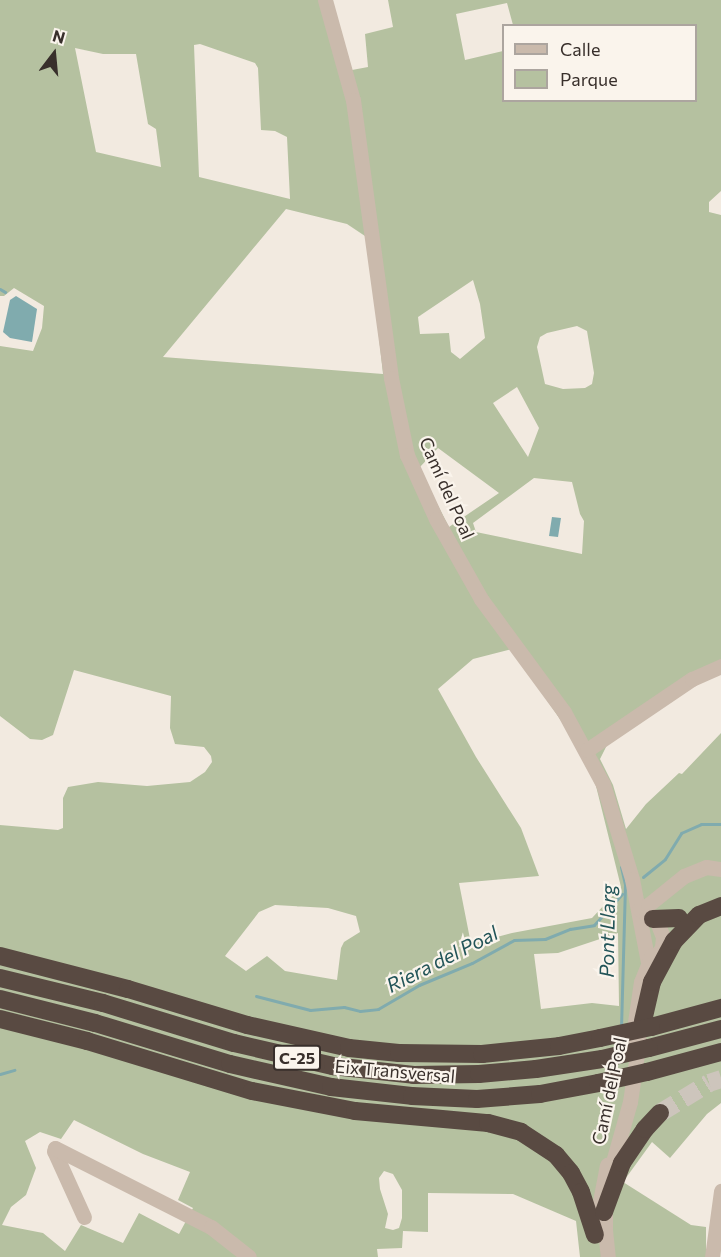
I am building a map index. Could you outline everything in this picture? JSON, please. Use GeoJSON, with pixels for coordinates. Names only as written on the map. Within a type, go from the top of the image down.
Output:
{"type":"FeatureCollection","features":[{"type":"Feature","properties":{"kind":"highway"},"geometry":{"type":"LineString","coordinates":[[663,937],[679,918],[706,899],[721,897]]}},
{"type":"Feature","properties":{"kind":"highway"},"geometry":{"type":"LineString","coordinates":[[647,1024],[652,982],[674,941],[699,915],[721,906]]}},
{"type":"Feature","properties":{"kind":"highway"},"geometry":{"type":"LineString","coordinates":[[644,914],[679,918]]}},
{"type":"Feature","properties":{"kind":"highway"},"geometry":{"type":"LineString","coordinates":[[0,956],[128,989],[247,1025],[349,1048],[399,1053],[482,1054],[559,1046],[721,1008]]}},
{"type":"Feature","properties":{"kind":"highway","name":"Eix Transversal"},"geometry":{"type":"LineString","coordinates":[[0,978],[103,1003],[234,1043],[333,1066],[414,1075],[536,1070],[602,1059],[721,1029]]}},
{"type":"Feature","properties":{"kind":"highway","name":"Eix Transversal"},"geometry":{"type":"LineString","coordinates":[[0,999],[95,1023],[230,1064],[331,1087],[412,1096],[477,1099],[540,1094],[647,1072],[721,1052]]}},
{"type":"Feature","properties":{"kind":"highway"},"geometry":{"type":"LineString","coordinates":[[0,1019],[87,1041],[252,1091],[355,1111],[488,1123],[521,1132],[556,1155],[571,1173],[595,1235]]}},
{"type":"Feature","properties":{"kind":"highway"},"geometry":{"type":"LineString","coordinates":[[604,1212],[622,1163],[645,1129],[660,1113]]}},
{"type":"Feature","properties":{"kind":"street","name":"Camí del Poal"},"geometry":{"type":"LineString","coordinates":[[326,0],[353,100],[389,367],[407,455],[436,519],[480,599],[536,671],[587,750],[614,814],[633,885],[644,914],[648,962]]}},
{"type":"Feature","properties":{"kind":"street"},"geometry":{"type":"LineString","coordinates":[[587,750],[692,679],[721,666]]}},
{"type":"Feature","properties":{"kind":"street"},"geometry":{"type":"LineString","coordinates":[[644,914],[648,906],[684,876],[706,867],[721,869]]}},
{"type":"Feature","properties":{"kind":"street","name":"Camí del Poal"},"geometry":{"type":"LineString","coordinates":[[608,1257],[604,1212],[608,1182],[630,1102],[647,1024],[640,1007],[662,947],[663,937],[644,914]]}},
{"type":"Feature","properties":{"kind":"street","name":"Camí del Poal"},"geometry":{"type":"LineString","coordinates":[[598,1257],[595,1235],[601,1189],[623,1105],[636,1004],[648,962],[663,937]]}},
{"type":"Feature","properties":{"kind":"street"},"geometry":{"type":"LineString","coordinates":[[84,1218],[54,1151],[55,1148],[58,1147],[211,1227],[249,1257]]}},
{"type":"Feature","properties":{"kind":"street"},"geometry":{"type":"LineString","coordinates":[[712,1257],[721,1191]]}},
{"type":"Feature","properties":{"kind":"green space"},"geometry":{"type":"Polygon","coordinates":[[[0,0],[332,0],[352,70],[368,67],[365,34],[393,27],[388,0],[721,0],[721,191],[709,202],[709,212],[721,215],[721,674],[676,694],[607,745],[600,759],[613,785],[626,829],[646,804],[679,773],[682,774],[721,733],[721,1103],[707,1114],[670,1158],[652,1142],[623,1182],[691,1225],[706,1227],[706,1257],[580,1257],[576,1221],[513,1194],[428,1193],[428,1232],[403,1231],[402,1248],[377,1249],[378,1257],[0,1257],[0,825],[58,830],[63,828],[63,798],[68,787],[98,782],[147,786],[190,782],[205,772],[212,762],[211,756],[204,747],[175,744],[170,728],[171,696],[74,670],[53,735],[42,740],[30,739],[0,716],[0,346],[33,351],[42,328],[44,306],[14,288],[4,296],[0,296],[0,0]],[[200,44],[194,45],[199,177],[290,199],[287,137],[275,131],[261,130],[258,68],[255,63],[200,44]],[[75,48],[96,152],[161,167],[156,129],[148,124],[136,54],[103,54],[75,48]],[[286,209],[163,357],[383,374],[368,238],[347,224],[286,209]],[[473,280],[418,317],[420,334],[449,333],[451,352],[460,359],[485,338],[480,304],[473,280]],[[577,326],[547,333],[540,337],[537,347],[545,384],[563,389],[585,388],[592,384],[594,373],[587,331],[577,326]],[[517,387],[493,403],[528,457],[539,428],[517,387]],[[438,448],[419,468],[449,527],[499,493],[438,448]],[[534,478],[473,523],[476,532],[582,554],[584,521],[572,482],[534,478]],[[512,649],[473,659],[438,689],[476,757],[521,828],[539,876],[459,883],[471,944],[512,933],[592,918],[621,887],[596,786],[577,744],[512,649]],[[275,905],[259,912],[225,956],[246,971],[267,956],[285,971],[337,980],[341,948],[344,942],[360,932],[356,916],[328,908],[275,905]],[[618,933],[558,953],[534,954],[541,1009],[592,1003],[619,1006],[618,933]],[[74,1120],[61,1139],[40,1132],[25,1141],[36,1168],[26,1195],[11,1207],[2,1225],[43,1233],[65,1251],[81,1225],[123,1243],[139,1213],[179,1234],[193,1208],[178,1200],[190,1172],[143,1154],[74,1120]],[[384,1171],[379,1178],[388,1214],[385,1228],[393,1230],[399,1228],[402,1218],[402,1190],[393,1174],[384,1171]]]}},
{"type":"Feature","properties":{"kind":"water"},"geometry":{"type":"Polygon","coordinates":[[[16,296],[37,309],[32,342],[10,338],[3,332],[10,300],[16,296]]]}},
{"type":"Feature","properties":{"kind":"water"},"geometry":{"type":"Polygon","coordinates":[[[552,517],[561,518],[558,537],[549,536],[552,517]]]}},
{"type":"Feature","properties":{"kind":"waterway"},"geometry":{"type":"LineString","coordinates":[[0,289],[5,292]]}},
{"type":"Feature","properties":{"kind":"waterway","name":"Riera del Poal"},"geometry":{"type":"LineString","coordinates":[[643,877],[665,859],[681,833],[701,824],[721,824]]}},
{"type":"Feature","properties":{"kind":"waterway","name":"Pont Llarg"},"geometry":{"type":"LineString","coordinates":[[621,867],[625,885],[621,1027]]}},
{"type":"Feature","properties":{"kind":"waterway","name":"Riera del Poal"},"geometry":{"type":"LineString","coordinates":[[256,996],[310,1010],[344,1007],[360,1011],[378,1009],[419,985],[472,963],[514,940],[545,939],[570,929],[594,925],[622,894]]}},
{"type":"Feature","properties":{"kind":"waterway"},"geometry":{"type":"LineString","coordinates":[[0,1074],[14,1070]]}},
{"type":"Feature","properties":{"kind":"tunnel"},"geometry":{"type":"LineString","coordinates":[[660,1113],[709,1083],[721,1079]]}}]}
